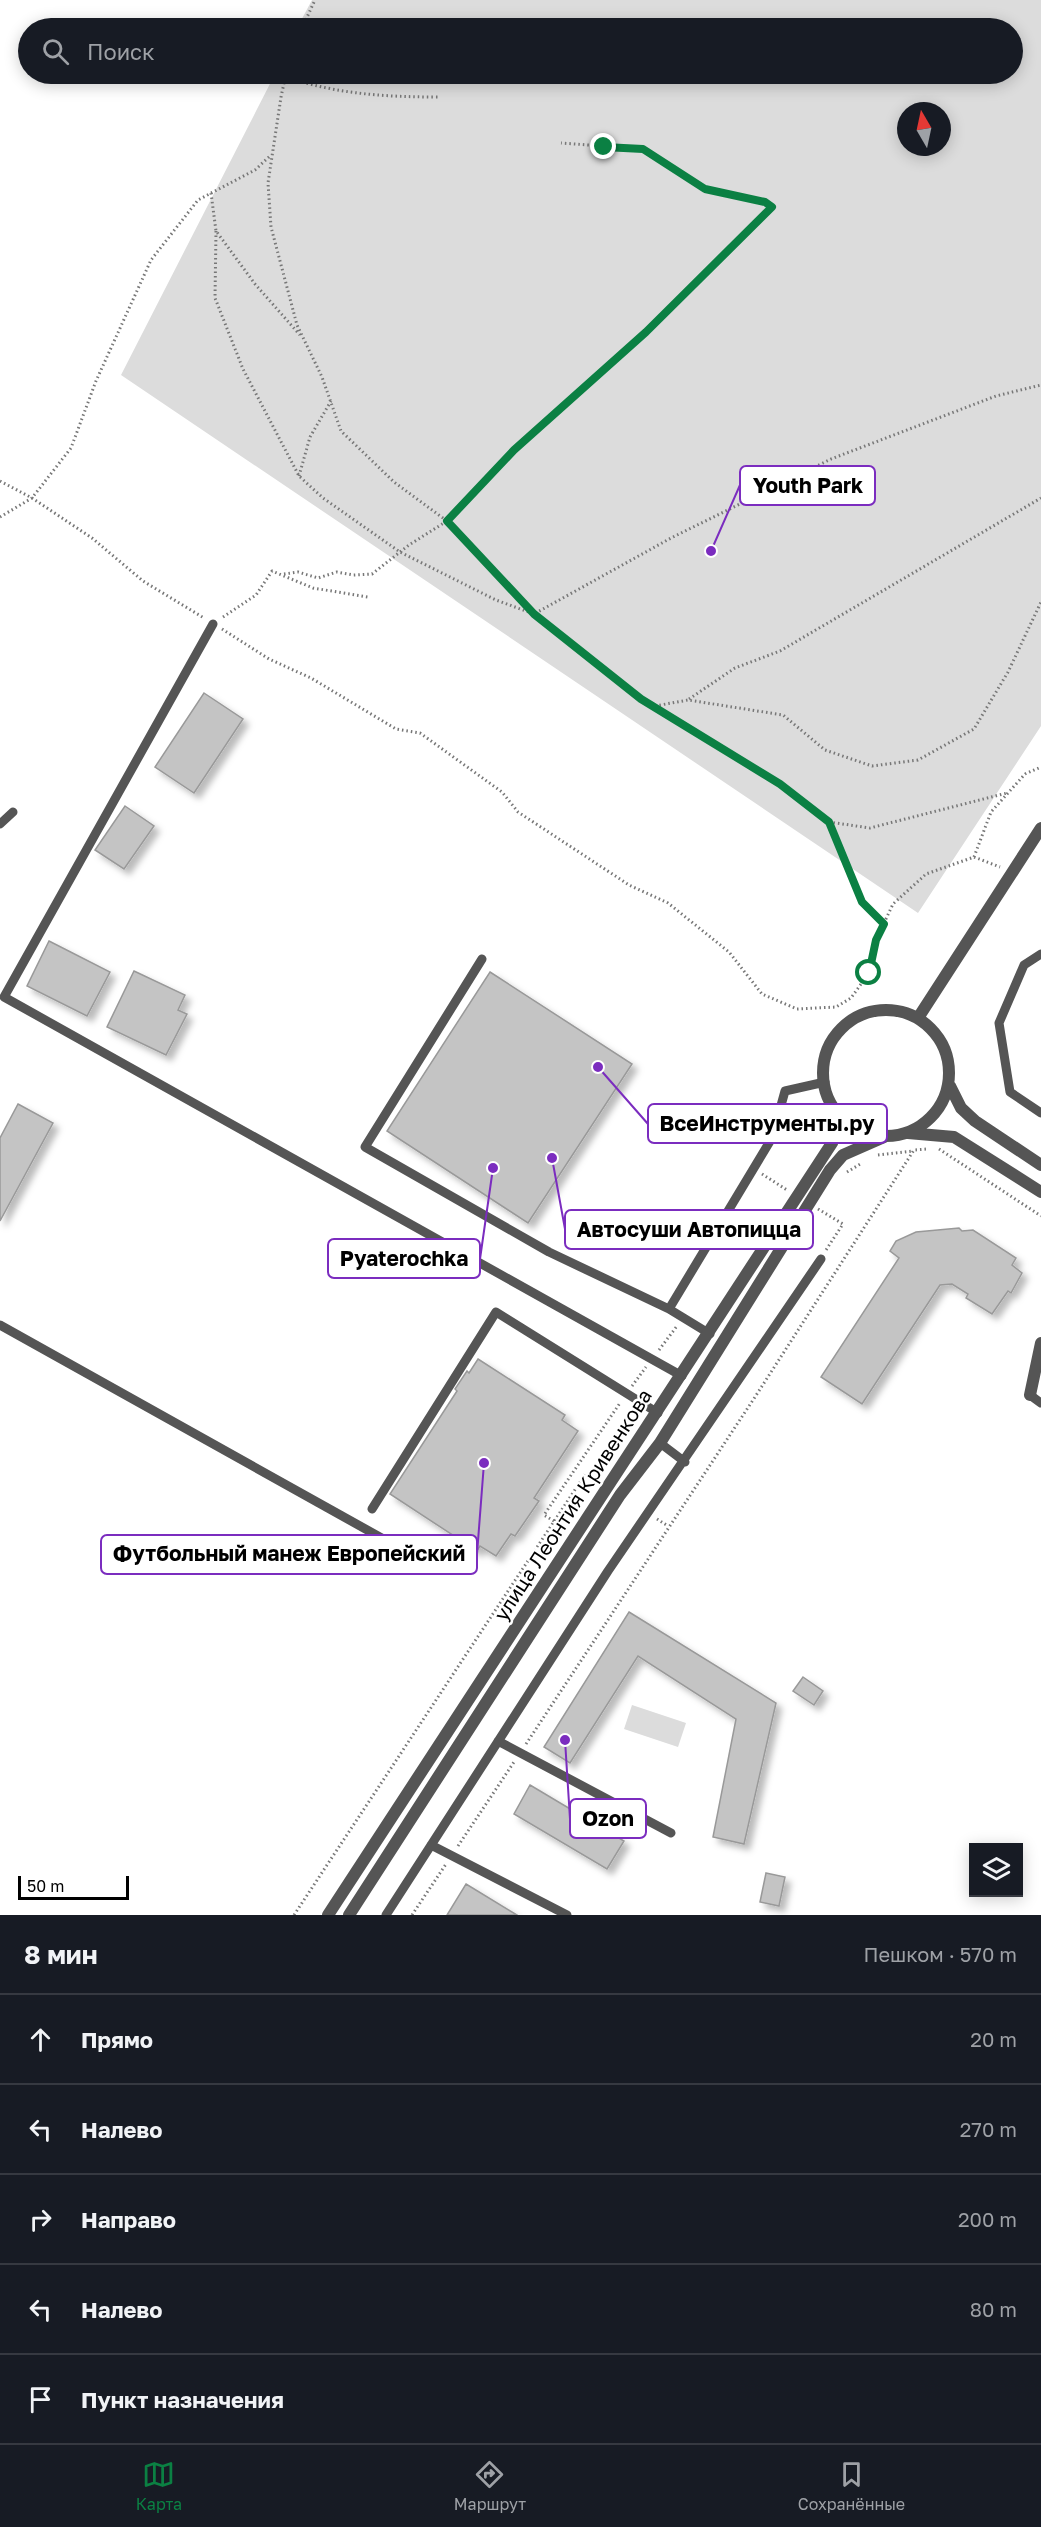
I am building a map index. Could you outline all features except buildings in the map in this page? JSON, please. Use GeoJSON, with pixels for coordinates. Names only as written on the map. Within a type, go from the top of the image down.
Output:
{"type":"FeatureCollection","features":[{"type":"Feature","properties":{"kind":"street"},"geometry":{"type":"LineString","coordinates":[[918,1018],[1041,828]]}},
{"type":"Feature","properties":{"kind":"street"},"geometry":{"type":"LineString","coordinates":[[1041,1165],[975,1121],[961,1108],[950,1086],[950,1068],[943,1043],[931,1028],[918,1018],[898,1011],[872,1011],[846,1024],[830,1043],[823,1065],[826,1092],[836,1112],[848,1126],[864,1133],[884,1137],[908,1133],[954,1137],[1041,1192]]}},
{"type":"Feature","properties":{"kind":"street"},"geometry":{"type":"LineString","coordinates":[[908,1133],[931,1116],[950,1086]]}},
{"type":"Feature","properties":{"kind":"street","name":"улица Леонтия Кривенкова"},"geometry":{"type":"LineString","coordinates":[[328,1915],[710,1334],[832,1143],[836,1131],[836,1112]]}},
{"type":"Feature","properties":{"kind":"street","name":"улица Леонтия Кривенкова"},"geometry":{"type":"LineString","coordinates":[[349,1915],[620,1495],[660,1443],[830,1170],[843,1155],[884,1137]]}},
{"type":"Feature","properties":{"kind":"street"},"geometry":{"type":"LineString","coordinates":[[1030,1395],[1041,1343]]}},
{"type":"Feature","properties":{"kind":"lane"},"geometry":{"type":"LineString","coordinates":[[213,624],[2,1000],[682,1376]]}},
{"type":"Feature","properties":{"kind":"lane"},"geometry":{"type":"LineString","coordinates":[[0,824],[13,813]]}},
{"type":"Feature","properties":{"kind":"lane"},"geometry":{"type":"LineString","coordinates":[[1041,954],[1024,965],[999,1023],[1010,1092],[1041,1113]]}},
{"type":"Feature","properties":{"kind":"lane"},"geometry":{"type":"LineString","coordinates":[[482,959],[365,1147],[549,1252],[669,1309],[710,1334]]}},
{"type":"Feature","properties":{"kind":"lane"},"geometry":{"type":"LineString","coordinates":[[669,1309],[772,1138],[785,1091],[825,1082]]}},
{"type":"Feature","properties":{"kind":"lane"},"geometry":{"type":"LineString","coordinates":[[386,1915],[647,1513],[685,1462],[821,1259]]}},
{"type":"Feature","properties":{"kind":"lane"},"geometry":{"type":"LineString","coordinates":[[372,1509],[496,1312],[658,1413]]}},
{"type":"Feature","properties":{"kind":"lane"},"geometry":{"type":"LineString","coordinates":[[0,1325],[420,1560]]}},
{"type":"Feature","properties":{"kind":"lane"},"geometry":{"type":"LineString","coordinates":[[1030,1395],[1041,1403]]}},
{"type":"Feature","properties":{"kind":"lane"},"geometry":{"type":"LineString","coordinates":[[660,1443],[685,1462]]}},
{"type":"Feature","properties":{"kind":"lane"},"geometry":{"type":"LineString","coordinates":[[498,1741],[671,1833]]}},
{"type":"Feature","properties":{"kind":"lane"},"geometry":{"type":"LineString","coordinates":[[431,1845],[567,1915]]}},
{"type":"Feature","properties":{"kind":"path"},"geometry":{"type":"LineString","coordinates":[[307,18],[315,0]]}},
{"type":"Feature","properties":{"kind":"path"},"geometry":{"type":"LineString","coordinates":[[284,84],[268,183],[272,227],[297,325],[322,377],[341,431],[394,482],[447,521],[534,614],[653,707],[780,784],[829,822],[870,828],[1007,793]]}},
{"type":"Feature","properties":{"kind":"path"},"geometry":{"type":"LineString","coordinates":[[314,84],[332,90],[387,97],[438,97]]}},
{"type":"Feature","properties":{"kind":"path"},"geometry":{"type":"LineString","coordinates":[[284,574],[298,572],[318,578],[336,572],[353,575],[372,574],[400,552],[447,521],[514,450],[646,332],[772,207],[765,202],[705,189],[643,149],[561,143]]}},
{"type":"Feature","properties":{"kind":"path"},"geometry":{"type":"LineString","coordinates":[[0,517],[32,498],[71,448],[96,381],[151,260],[198,200],[255,170],[272,154]]}},
{"type":"Feature","properties":{"kind":"path"},"geometry":{"type":"LineString","coordinates":[[211,193],[216,231],[215,298],[243,369],[299,476],[323,498],[400,552],[496,600],[534,614],[671,538],[831,459],[996,396],[1041,385]]}},
{"type":"Feature","properties":{"kind":"path"},"geometry":{"type":"LineString","coordinates":[[216,231],[255,284],[304,339]]}},
{"type":"Feature","properties":{"kind":"path"},"geometry":{"type":"LineString","coordinates":[[299,476],[310,437],[331,401]]}},
{"type":"Feature","properties":{"kind":"path"},"geometry":{"type":"LineString","coordinates":[[0,481],[32,498],[92,538],[143,581],[269,658],[311,678],[396,729],[420,733],[502,792],[518,812],[629,885],[668,903],[729,952],[762,993],[797,1009],[836,1007],[851,998],[869,973],[876,940],[893,904],[926,874],[974,857],[994,864],[1011,874]]}},
{"type":"Feature","properties":{"kind":"path"},"geometry":{"type":"LineString","coordinates":[[688,700],[735,668],[780,651],[1041,498]]}},
{"type":"Feature","properties":{"kind":"path"},"geometry":{"type":"LineString","coordinates":[[213,624],[256,595],[272,571],[314,588],[368,597]]}},
{"type":"Feature","properties":{"kind":"path"},"geometry":{"type":"LineString","coordinates":[[653,707],[688,700],[783,715],[825,750],[872,766],[918,760],[974,729],[1008,672],[1041,602]]}},
{"type":"Feature","properties":{"kind":"path"},"geometry":{"type":"LineString","coordinates":[[974,857],[991,812],[1025,774],[1041,767]]}},
{"type":"Feature","properties":{"kind":"path"},"geometry":{"type":"LineString","coordinates":[[829,822],[862,902],[884,924]]}},
{"type":"Feature","properties":{"kind":"path"},"geometry":{"type":"LineString","coordinates":[[873,1155],[938,1148],[1041,1216]]}},
{"type":"Feature","properties":{"kind":"path"},"geometry":{"type":"LineString","coordinates":[[412,1915],[755,1397],[914,1150]]}},
{"type":"Feature","properties":{"kind":"path"},"geometry":{"type":"LineString","coordinates":[[845,1174],[864,1161]]}},
{"type":"Feature","properties":{"kind":"path"},"geometry":{"type":"LineString","coordinates":[[821,1259],[843,1224],[822,1211],[828,1202]]}},
{"type":"Feature","properties":{"kind":"path"},"geometry":{"type":"LineString","coordinates":[[554,1522],[544,1515],[627,1393],[683,1318]]}},
{"type":"Feature","properties":{"kind":"path"},"geometry":{"type":"LineString","coordinates":[[294,1915],[586,1473],[608,1487]]}},
{"type":"Feature","properties":{"kind":"path"},"geometry":{"type":"LineString","coordinates":[[647,1513],[668,1526]]}},
{"type":"Feature","properties":{"kind":"shaded area"},"geometry":{"type":"Polygon","coordinates":[[[312,0],[1041,0],[1041,726],[918,913],[121,375],[270,84],[1023,84],[1023,18],[302,18],[312,0]]]}},
{"type":"Feature","properties":{"kind":"shaded area"},"geometry":{"type":"Polygon","coordinates":[[[632,1705],[686,1723],[678,1747],[624,1729],[632,1705]]]}},
{"type":"Feature","properties":{"kind":"place","name":"Youth Park"},"geometry":{"type":"Point","coordinates":[711,551]}},
{"type":"Feature","properties":{"kind":"place","name":"ВсеИнструменты.ру"},"geometry":{"type":"Point","coordinates":[598,1067]}},
{"type":"Feature","properties":{"kind":"place","name":"Автосуши Автопицца"},"geometry":{"type":"Point","coordinates":[552,1158]}},
{"type":"Feature","properties":{"kind":"place","name":"Pyaterochka"},"geometry":{"type":"Point","coordinates":[493,1168]}},
{"type":"Feature","properties":{"kind":"place","name":"Футбольный манеж Европейский"},"geometry":{"type":"Point","coordinates":[484,1463]}},
{"type":"Feature","properties":{"kind":"place","name":"Ozon"},"geometry":{"type":"Point","coordinates":[565,1740]}},
{"type":"Feature","properties":{"kind":"route"},"geometry":{"type":"LineString","coordinates":[[604,147],[643,149],[705,189],[765,202],[772,207],[646,332],[514,450],[447,521],[534,614],[641,699],[780,784],[829,822],[843,850],[862,902],[884,924],[876,940],[869,973]]}}]}
